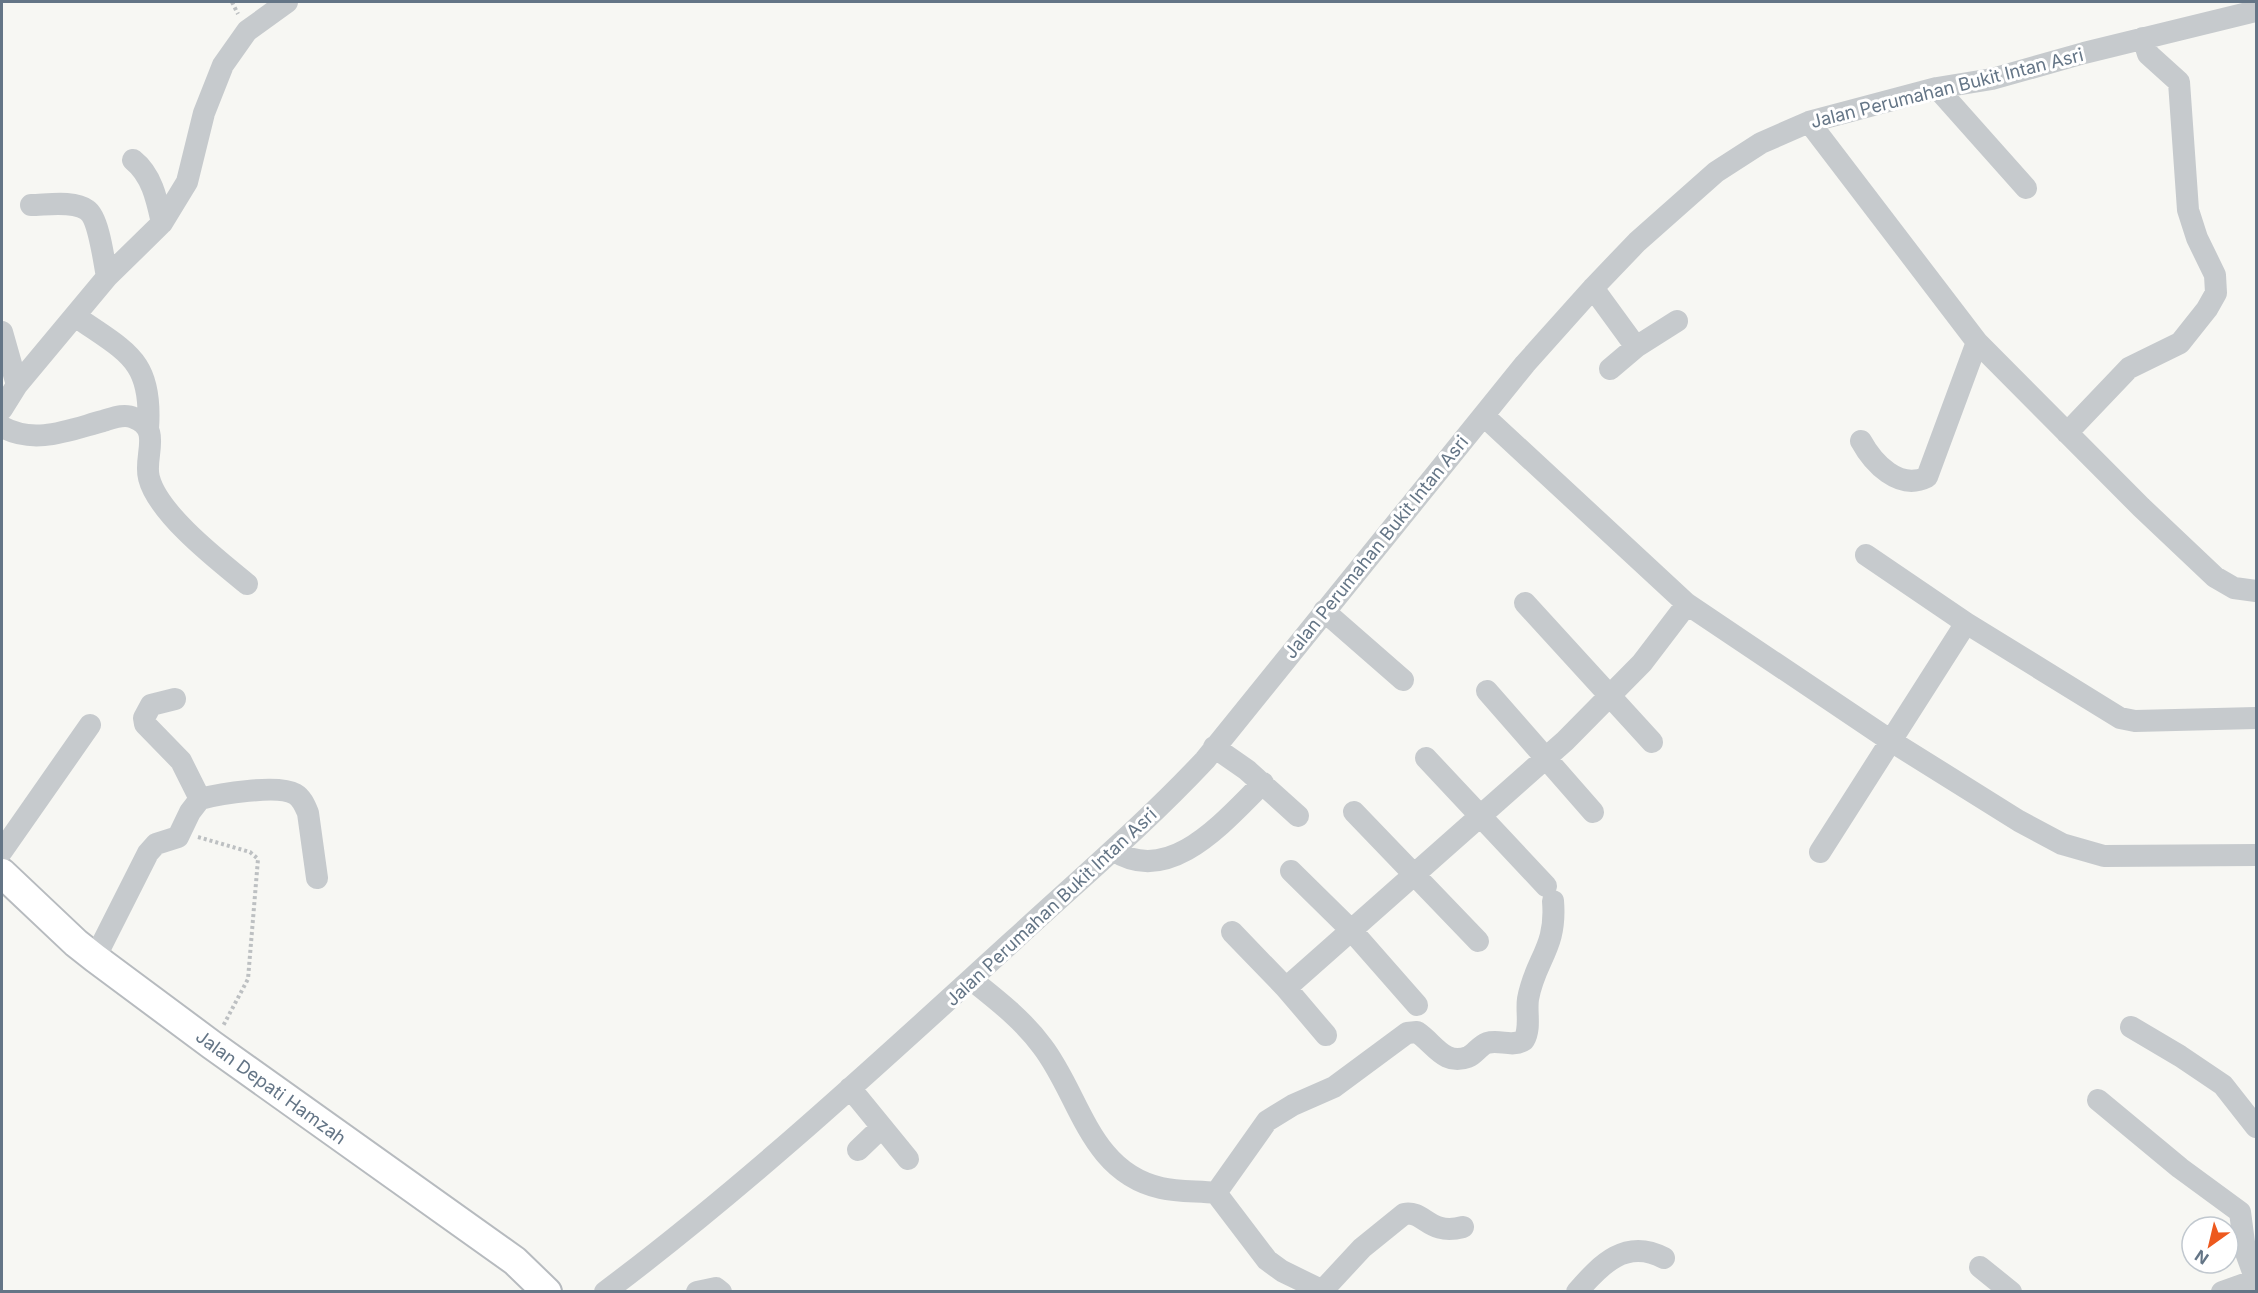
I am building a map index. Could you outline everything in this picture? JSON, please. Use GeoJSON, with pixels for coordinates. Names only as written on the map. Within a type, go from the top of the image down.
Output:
{"type":"FeatureCollection","features":[{"type":"Feature","properties":{"kind":"main road","name":"Jalan Depati Hamzah"},"geometry":{"type":"LineString","coordinates":[[2,873],[94,958],[515,1261],[547,1292]]}},
{"type":"Feature","properties":{"kind":"street"},"geometry":{"type":"LineString","coordinates":[[2,409],[17,385],[107,277],[162,223],[187,182],[206,106],[223,65],[247,31],[286,2]]}},
{"type":"Feature","properties":{"kind":"street","name":"Jalan Perumahan Bukit Intan Asri"},"geometry":{"type":"LineString","coordinates":[[605,1292],[754,1173],[972,980],[1173,793],[1214,747],[1525,364],[1637,242],[1716,172],[1761,143],[1809,122],[1936,88],[1992,80],[2143,38],[2256,11]]}},
{"type":"Feature","properties":{"kind":"street"},"geometry":{"type":"LineString","coordinates":[[2067,433],[2129,368],[2180,343],[2207,309],[2216,293],[2215,275],[2197,238],[2188,210],[2179,82],[2148,54],[2143,38]]}},
{"type":"Feature","properties":{"kind":"street"},"geometry":{"type":"LineString","coordinates":[[1936,88],[2026,188]]}},
{"type":"Feature","properties":{"kind":"street"},"geometry":{"type":"LineString","coordinates":[[1809,122],[1977,342],[2215,577],[2234,588],[2256,591]]}},
{"type":"Feature","properties":{"kind":"street"},"geometry":{"type":"LineString","coordinates":[[133,160],[141,166],[150,182],[162,223]]}},
{"type":"Feature","properties":{"kind":"street"},"geometry":{"type":"LineString","coordinates":[[31,205],[70,205],[87,209],[95,224],[107,277]]}},
{"type":"Feature","properties":{"kind":"street"},"geometry":{"type":"LineString","coordinates":[[1593,288],[1636,347]]}},
{"type":"Feature","properties":{"kind":"street"},"geometry":{"type":"LineString","coordinates":[[75,316],[128,353],[139,365],[145,379],[148,398],[148,429],[152,443],[148,476],[158,497],[192,538],[247,584]]}},
{"type":"Feature","properties":{"kind":"street"},"geometry":{"type":"LineString","coordinates":[[1610,369],[1636,347],[1677,321]]}},
{"type":"Feature","properties":{"kind":"street"},"geometry":{"type":"LineString","coordinates":[[2,332],[17,385]]}},
{"type":"Feature","properties":{"kind":"street"},"geometry":{"type":"LineString","coordinates":[[1861,441],[1877,465],[1891,474],[1908,480],[1926,477],[1977,342]]}},
{"type":"Feature","properties":{"kind":"street"},"geometry":{"type":"LineString","coordinates":[[2,427],[29,436],[48,435],[126,416],[141,422],[148,429]]}},
{"type":"Feature","properties":{"kind":"street"},"geometry":{"type":"LineString","coordinates":[[1484,416],[1687,604],[1891,741],[2019,821],[2081,852],[2104,856],[2256,855]]}},
{"type":"Feature","properties":{"kind":"street"},"geometry":{"type":"LineString","coordinates":[[1866,555],[1966,623],[2120,718],[2135,721],[2256,718]]}},
{"type":"Feature","properties":{"kind":"street"},"geometry":{"type":"LineString","coordinates":[[1525,603],[1652,742]]}},
{"type":"Feature","properties":{"kind":"street"},"geometry":{"type":"LineString","coordinates":[[1286,988],[1547,758],[1612,696],[1654,649],[1687,604]]}},
{"type":"Feature","properties":{"kind":"street"},"geometry":{"type":"LineString","coordinates":[[1324,611],[1403,680]]}},
{"type":"Feature","properties":{"kind":"street"},"geometry":{"type":"LineString","coordinates":[[1820,852],[1966,623]]}},
{"type":"Feature","properties":{"kind":"street"},"geometry":{"type":"LineString","coordinates":[[1487,691],[1593,812]]}},
{"type":"Feature","properties":{"kind":"street"},"geometry":{"type":"LineString","coordinates":[[175,699],[152,705],[144,718],[145,724],[182,760],[200,799]]}},
{"type":"Feature","properties":{"kind":"street"},"geometry":{"type":"LineString","coordinates":[[2,851],[90,725]]}},
{"type":"Feature","properties":{"kind":"street"},"geometry":{"type":"LineString","coordinates":[[1214,747],[1263,783],[1298,816]]}},
{"type":"Feature","properties":{"kind":"street"},"geometry":{"type":"LineString","coordinates":[[1216,1193],[1267,1121],[1293,1105],[1334,1087],[1374,1060],[1407,1033],[1417,1032],[1444,1057],[1454,1060],[1470,1056],[1487,1043],[1511,1044],[1524,1040],[1530,989],[1552,937],[1549,894],[1482,816],[1426,758]]}},
{"type":"Feature","properties":{"kind":"street"},"geometry":{"type":"LineString","coordinates":[[1113,850],[1138,861],[1165,860],[1189,849],[1217,827],[1263,783]]}},
{"type":"Feature","properties":{"kind":"street"},"geometry":{"type":"LineString","coordinates":[[94,958],[148,852],[156,844],[178,837],[190,812],[200,799],[271,790],[284,790],[295,794],[308,813],[317,878]]}},
{"type":"Feature","properties":{"kind":"street"},"geometry":{"type":"LineString","coordinates":[[1354,812],[1478,941]]}},
{"type":"Feature","properties":{"kind":"street"},"geometry":{"type":"LineString","coordinates":[[1291,871],[1352,930],[1417,1005]]}},
{"type":"Feature","properties":{"kind":"street"},"geometry":{"type":"LineString","coordinates":[[1232,932],[1286,988],[1326,1035]]}},
{"type":"Feature","properties":{"kind":"street"},"geometry":{"type":"LineString","coordinates":[[972,980],[1023,1023],[1042,1046],[1087,1131],[1114,1163],[1141,1181],[1161,1188],[1216,1193],[1267,1260],[1282,1271],[1324,1291],[1362,1248],[1404,1214],[1415,1215],[1442,1230],[1462,1227]]}},
{"type":"Feature","properties":{"kind":"street"},"geometry":{"type":"LineString","coordinates":[[2131,1027],[2223,1085],[2256,1127]]}},
{"type":"Feature","properties":{"kind":"street"},"geometry":{"type":"LineString","coordinates":[[850,1088],[908,1159]]}},
{"type":"Feature","properties":{"kind":"street"},"geometry":{"type":"LineString","coordinates":[[2098,1100],[2180,1168],[2240,1212],[2244,1244],[2253,1275],[2222,1292]]}},
{"type":"Feature","properties":{"kind":"street"},"geometry":{"type":"LineString","coordinates":[[858,1150],[882,1127]]}},
{"type":"Feature","properties":{"kind":"street"},"geometry":{"type":"LineString","coordinates":[[1577,1292],[1598,1268],[1623,1254],[1646,1250],[1664,1258]]}},
{"type":"Feature","properties":{"kind":"street"},"geometry":{"type":"LineString","coordinates":[[1980,1267],[2011,1292]]}},
{"type":"Feature","properties":{"kind":"street"},"geometry":{"type":"LineString","coordinates":[[697,1292],[716,1288],[721,1292]]}},
{"type":"Feature","properties":{"kind":"path"},"geometry":{"type":"LineString","coordinates":[[182,832],[250,852],[258,859],[248,979],[212,1045]]}}]}
